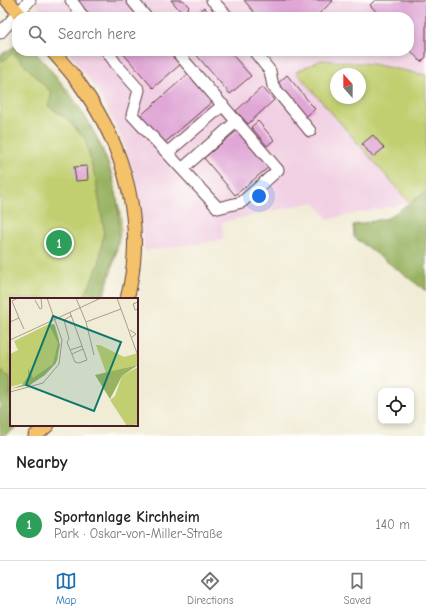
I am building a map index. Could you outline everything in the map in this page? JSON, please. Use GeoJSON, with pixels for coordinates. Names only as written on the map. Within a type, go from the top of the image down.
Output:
{"type":"FeatureCollection","features":[{"type":"Feature","properties":{"kind":"main road"},"geometry":{"type":"LineString","coordinates":[[7,0],[17,12]]}},
{"type":"Feature","properties":{"kind":"main road"},"geometry":{"type":"LineString","coordinates":[[56,56],[81,85],[108,129],[125,172],[131,195],[134,233],[133,270],[127,298]]}},
{"type":"Feature","properties":{"kind":"main road"},"geometry":{"type":"LineString","coordinates":[[34,436],[47,426]]}},
{"type":"Feature","properties":{"kind":"street"},"geometry":{"type":"LineString","coordinates":[[22,12],[30,0]]}},
{"type":"Feature","properties":{"kind":"street"},"geometry":{"type":"LineString","coordinates":[[71,0],[79,12]]}},
{"type":"Feature","properties":{"kind":"street"},"geometry":{"type":"LineString","coordinates":[[132,0],[142,12]]}},
{"type":"Feature","properties":{"kind":"street"},"geometry":{"type":"LineString","coordinates":[[212,0],[223,12]]}},
{"type":"Feature","properties":{"kind":"street"},"geometry":{"type":"LineString","coordinates":[[0,33],[12,22]]}},
{"type":"Feature","properties":{"kind":"street"},"geometry":{"type":"LineString","coordinates":[[110,56],[139,90],[132,115],[218,208],[242,202],[278,170],[180,56]]}},
{"type":"Feature","properties":{"kind":"street"},"geometry":{"type":"LineString","coordinates":[[258,56],[270,71],[273,86],[310,131]]}},
{"type":"Feature","properties":{"kind":"street"},"geometry":{"type":"LineString","coordinates":[[167,153],[223,105]]}},
{"type":"Feature","properties":{"kind":"street"},"geometry":{"type":"LineString","coordinates":[[182,170],[237,121]]}},
{"type":"Feature","properties":{"kind":"shaded area"},"geometry":{"type":"Polygon","coordinates":[[[33,0],[426,0],[426,75],[366,74],[366,68],[330,68],[330,73],[296,72],[410,203],[328,219],[314,202],[222,222],[223,240],[145,251],[137,184],[121,137],[98,91],[72,56],[414,56],[414,12],[42,12],[33,0]]]}},
{"type":"Feature","properties":{"kind":"green space"},"geometry":{"type":"Polygon","coordinates":[[[12,48],[12,56],[38,56],[76,103],[99,141],[107,161],[114,182],[121,225],[116,255],[103,298],[10,298],[10,418],[0,425],[0,55],[12,48]]]}},
{"type":"Feature","properties":{"kind":"green space"},"geometry":{"type":"Polygon","coordinates":[[[12,49],[12,54],[3,61],[0,57],[12,49]]]}},
{"type":"Feature","properties":{"kind":"green space"},"geometry":{"type":"Polygon","coordinates":[[[16,56],[37,56],[49,70],[64,89],[91,129],[111,173],[117,197],[119,232],[113,261],[101,298],[83,298],[99,264],[104,230],[96,181],[85,139],[66,118],[48,106],[52,93],[16,56]]]}},
{"type":"Feature","properties":{"kind":"green space"},"geometry":{"type":"Polygon","coordinates":[[[321,60],[372,64],[426,75],[426,192],[410,203],[296,72],[321,60]]]}},
{"type":"Feature","properties":{"kind":"green space"},"geometry":{"type":"Polygon","coordinates":[[[426,192],[426,291],[354,237],[353,225],[388,218],[426,192]]]}},
{"type":"Feature","properties":{"kind":"green space"},"geometry":{"type":"Polygon","coordinates":[[[0,369],[10,379],[10,426],[19,426],[4,436],[0,436],[0,369]]]}},
{"type":"Feature","properties":{"kind":"building"},"geometry":{"type":"Polygon","coordinates":[[[77,0],[126,0],[137,12],[88,12],[77,0]]]}},
{"type":"Feature","properties":{"kind":"building"},"geometry":{"type":"Polygon","coordinates":[[[171,0],[183,0],[189,7],[181,12],[171,0]]]}},
{"type":"Feature","properties":{"kind":"building"},"geometry":{"type":"Polygon","coordinates":[[[244,0],[333,1],[321,12],[254,12],[244,0]]]}},
{"type":"Feature","properties":{"kind":"building"},"geometry":{"type":"Polygon","coordinates":[[[375,0],[426,0],[426,57],[421,62],[414,54],[414,12],[376,12],[370,5],[375,0]]]}},
{"type":"Feature","properties":{"kind":"building"},"geometry":{"type":"Polygon","coordinates":[[[204,7],[208,12],[198,12],[204,7]]]}},
{"type":"Feature","properties":{"kind":"building"},"geometry":{"type":"Polygon","coordinates":[[[125,56],[176,56],[182,63],[153,88],[125,56]]]}},
{"type":"Feature","properties":{"kind":"building"},"geometry":{"type":"Polygon","coordinates":[[[197,56],[233,56],[251,76],[230,94],[197,56]]]}},
{"type":"Feature","properties":{"kind":"building"},"geometry":{"type":"Polygon","coordinates":[[[189,73],[213,101],[162,145],[138,118],[189,73]]]}},
{"type":"Feature","properties":{"kind":"building"},"geometry":{"type":"Polygon","coordinates":[[[287,75],[315,109],[303,119],[275,86],[287,75]]]}},
{"type":"Feature","properties":{"kind":"building"},"geometry":{"type":"Polygon","coordinates":[[[262,87],[274,100],[248,124],[236,111],[262,87]]]}},
{"type":"Feature","properties":{"kind":"building"},"geometry":{"type":"Polygon","coordinates":[[[258,121],[274,140],[267,146],[251,127],[258,121]]]}},
{"type":"Feature","properties":{"kind":"building"},"geometry":{"type":"Polygon","coordinates":[[[239,129],[270,166],[235,195],[204,158],[239,129]]]}},
{"type":"Feature","properties":{"kind":"building"},"geometry":{"type":"Polygon","coordinates":[[[373,135],[384,148],[373,157],[362,144],[373,135]]]}},
{"type":"Feature","properties":{"kind":"building"},"geometry":{"type":"Polygon","coordinates":[[[87,166],[88,180],[76,181],[74,167],[87,166]]]}},
{"type":"Feature","properties":{"kind":"place","name":"Sportanlage Kirchheim"},"geometry":{"type":"Point","coordinates":[59,243]}}]}
